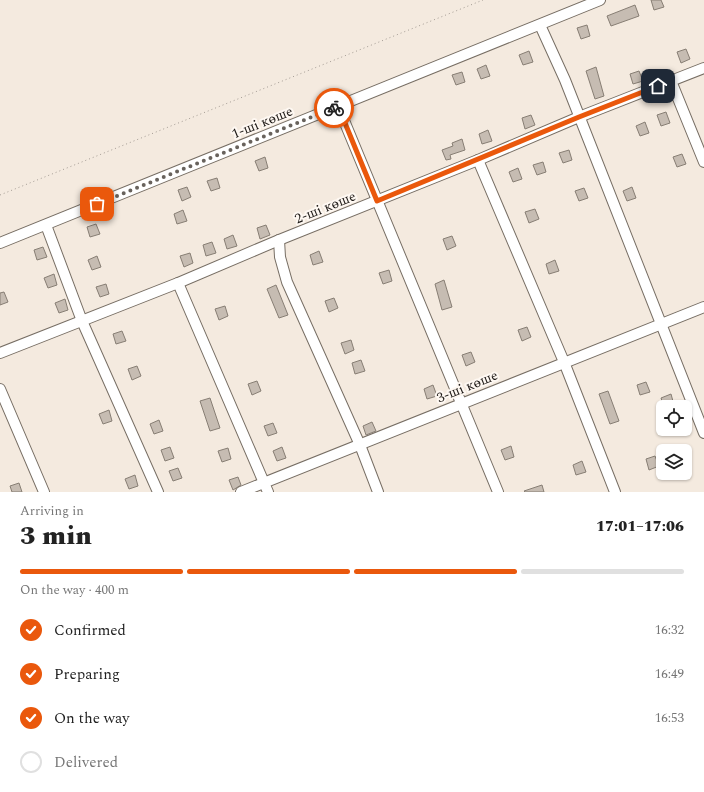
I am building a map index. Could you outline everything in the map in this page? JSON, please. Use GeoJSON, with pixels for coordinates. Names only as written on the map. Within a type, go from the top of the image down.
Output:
{"type":"FeatureCollection","features":[{"type":"Feature","properties":{"kind":"lane","name":"1-ші көше"},"geometry":{"type":"LineString","coordinates":[[0,243],[600,0]]}},
{"type":"Feature","properties":{"kind":"lane"},"geometry":{"type":"LineString","coordinates":[[540,25],[579,117],[704,434]]}},
{"type":"Feature","properties":{"kind":"lane","name":"2-ші көше"},"geometry":{"type":"LineString","coordinates":[[0,353],[178,283],[278,240],[478,160],[579,117],[704,68]]}},
{"type":"Feature","properties":{"kind":"lane"},"geometry":{"type":"LineString","coordinates":[[672,81],[704,162]]}},
{"type":"Feature","properties":{"kind":"lane"},"geometry":{"type":"LineString","coordinates":[[338,106],[498,492]]}},
{"type":"Feature","properties":{"kind":"lane"},"geometry":{"type":"LineString","coordinates":[[478,160],[564,362],[615,492]]}},
{"type":"Feature","properties":{"kind":"lane"},"geometry":{"type":"LineString","coordinates":[[46,225],[82,321],[158,492]]}},
{"type":"Feature","properties":{"kind":"lane"},"geometry":{"type":"LineString","coordinates":[[278,240],[280,257],[287,282],[360,445],[378,492]]}},
{"type":"Feature","properties":{"kind":"lane"},"geometry":{"type":"LineString","coordinates":[[178,283],[266,487]]}},
{"type":"Feature","properties":{"kind":"lane","name":"3-ші көше"},"geometry":{"type":"LineString","coordinates":[[241,492],[266,487],[360,445],[462,403],[704,307]]}},
{"type":"Feature","properties":{"kind":"lane"},"geometry":{"type":"LineString","coordinates":[[0,389],[44,492]]}},
{"type":"Feature","properties":{"kind":"path"},"geometry":{"type":"LineString","coordinates":[[0,195],[483,0]]}},
{"type":"Feature","properties":{"kind":"building"},"geometry":{"type":"Polygon","coordinates":[[[651,0],[661,0],[664,7],[654,10],[651,0]]]}},
{"type":"Feature","properties":{"kind":"building"},"geometry":{"type":"Polygon","coordinates":[[[635,5],[639,16],[611,26],[607,16],[635,5]]]}},
{"type":"Feature","properties":{"kind":"building"},"geometry":{"type":"Polygon","coordinates":[[[587,25],[590,36],[581,39],[577,28],[587,25]]]}},
{"type":"Feature","properties":{"kind":"building"},"geometry":{"type":"Polygon","coordinates":[[[686,49],[690,59],[681,63],[677,52],[686,49]]]}},
{"type":"Feature","properties":{"kind":"building"},"geometry":{"type":"Polygon","coordinates":[[[529,51],[533,62],[523,65],[519,55],[529,51]]]}},
{"type":"Feature","properties":{"kind":"building"},"geometry":{"type":"Polygon","coordinates":[[[486,65],[490,76],[481,79],[477,69],[486,65]]]}},
{"type":"Feature","properties":{"kind":"building"},"geometry":{"type":"Polygon","coordinates":[[[596,67],[604,96],[595,99],[586,71],[596,67]]]}},
{"type":"Feature","properties":{"kind":"building"},"geometry":{"type":"Polygon","coordinates":[[[639,71],[643,81],[633,84],[630,74],[639,71]]]}},
{"type":"Feature","properties":{"kind":"building"},"geometry":{"type":"Polygon","coordinates":[[[462,72],[465,82],[456,85],[452,75],[462,72]]]}},
{"type":"Feature","properties":{"kind":"building"},"geometry":{"type":"Polygon","coordinates":[[[666,112],[670,123],[661,126],[657,115],[666,112]]]}},
{"type":"Feature","properties":{"kind":"building"},"geometry":{"type":"Polygon","coordinates":[[[531,115],[535,125],[525,129],[522,118],[531,115]]]}},
{"type":"Feature","properties":{"kind":"building"},"geometry":{"type":"Polygon","coordinates":[[[645,122],[649,133],[640,136],[636,126],[645,122]]]}},
{"type":"Feature","properties":{"kind":"building"},"geometry":{"type":"Polygon","coordinates":[[[488,130],[492,141],[482,144],[479,134],[488,130]]]}},
{"type":"Feature","properties":{"kind":"building"},"geometry":{"type":"Polygon","coordinates":[[[462,139],[465,150],[450,155],[451,159],[446,160],[442,150],[453,146],[452,143],[462,139]]]}},
{"type":"Feature","properties":{"kind":"building"},"geometry":{"type":"Polygon","coordinates":[[[569,150],[572,160],[563,163],[559,153],[569,150]]]}},
{"type":"Feature","properties":{"kind":"building"},"geometry":{"type":"Polygon","coordinates":[[[682,154],[686,164],[677,167],[673,157],[682,154]]]}},
{"type":"Feature","properties":{"kind":"building"},"geometry":{"type":"Polygon","coordinates":[[[265,157],[268,168],[259,171],[255,161],[265,157]]]}},
{"type":"Feature","properties":{"kind":"building"},"geometry":{"type":"Polygon","coordinates":[[[543,162],[546,172],[537,175],[533,165],[543,162]]]}},
{"type":"Feature","properties":{"kind":"building"},"geometry":{"type":"Polygon","coordinates":[[[518,168],[522,179],[513,182],[509,172],[518,168]]]}},
{"type":"Feature","properties":{"kind":"building"},"geometry":{"type":"Polygon","coordinates":[[[217,178],[220,188],[211,191],[207,181],[217,178]]]}},
{"type":"Feature","properties":{"kind":"building"},"geometry":{"type":"Polygon","coordinates":[[[187,187],[191,197],[182,201],[178,190],[187,187]]]}},
{"type":"Feature","properties":{"kind":"building"},"geometry":{"type":"Polygon","coordinates":[[[632,187],[636,198],[627,201],[623,191],[632,187]]]}},
{"type":"Feature","properties":{"kind":"building"},"geometry":{"type":"Polygon","coordinates":[[[584,188],[588,198],[579,201],[575,191],[584,188]]]}},
{"type":"Feature","properties":{"kind":"building"},"geometry":{"type":"Polygon","coordinates":[[[535,209],[539,219],[529,223],[525,212],[535,209]]]}},
{"type":"Feature","properties":{"kind":"building"},"geometry":{"type":"Polygon","coordinates":[[[183,210],[187,221],[177,224],[174,214],[183,210]]]}},
{"type":"Feature","properties":{"kind":"building"},"geometry":{"type":"Polygon","coordinates":[[[96,224],[100,234],[90,237],[87,227],[96,224]]]}},
{"type":"Feature","properties":{"kind":"building"},"geometry":{"type":"Polygon","coordinates":[[[266,225],[270,235],[260,239],[257,228],[266,225]]]}},
{"type":"Feature","properties":{"kind":"building"},"geometry":{"type":"Polygon","coordinates":[[[233,235],[237,246],[227,249],[224,239],[233,235]]]}},
{"type":"Feature","properties":{"kind":"building"},"geometry":{"type":"Polygon","coordinates":[[[452,236],[456,246],[447,250],[443,239],[452,236]]]}},
{"type":"Feature","properties":{"kind":"building"},"geometry":{"type":"Polygon","coordinates":[[[212,242],[216,253],[206,256],[203,245],[212,242]]]}},
{"type":"Feature","properties":{"kind":"building"},"geometry":{"type":"Polygon","coordinates":[[[43,247],[47,257],[37,260],[34,250],[43,247]]]}},
{"type":"Feature","properties":{"kind":"building"},"geometry":{"type":"Polygon","coordinates":[[[319,251],[323,262],[313,265],[310,255],[319,251]]]}},
{"type":"Feature","properties":{"kind":"building"},"geometry":{"type":"Polygon","coordinates":[[[190,253],[193,263],[184,267],[180,256],[190,253]]]}},
{"type":"Feature","properties":{"kind":"building"},"geometry":{"type":"Polygon","coordinates":[[[97,256],[101,267],[92,270],[88,260],[97,256]]]}},
{"type":"Feature","properties":{"kind":"building"},"geometry":{"type":"Polygon","coordinates":[[[555,260],[559,271],[549,274],[546,264],[555,260]]]}},
{"type":"Feature","properties":{"kind":"building"},"geometry":{"type":"Polygon","coordinates":[[[389,270],[392,281],[383,284],[379,273],[389,270]]]}},
{"type":"Feature","properties":{"kind":"building"},"geometry":{"type":"Polygon","coordinates":[[[54,274],[57,285],[48,288],[44,278],[54,274]]]}},
{"type":"Feature","properties":{"kind":"building"},"geometry":{"type":"Polygon","coordinates":[[[444,280],[452,307],[442,310],[435,284],[444,280]]]}},
{"type":"Feature","properties":{"kind":"building"},"geometry":{"type":"Polygon","coordinates":[[[106,284],[109,294],[100,297],[96,287],[106,284]]]}},
{"type":"Feature","properties":{"kind":"building"},"geometry":{"type":"Polygon","coordinates":[[[276,285],[288,315],[279,318],[267,289],[276,285]]]}},
{"type":"Feature","properties":{"kind":"building"},"geometry":{"type":"Polygon","coordinates":[[[4,292],[8,302],[0,305],[0,293],[4,292]]]}},
{"type":"Feature","properties":{"kind":"building"},"geometry":{"type":"Polygon","coordinates":[[[334,298],[338,308],[329,312],[325,301],[334,298]]]}},
{"type":"Feature","properties":{"kind":"building"},"geometry":{"type":"Polygon","coordinates":[[[65,299],[68,310],[59,313],[55,303],[65,299]]]}},
{"type":"Feature","properties":{"kind":"building"},"geometry":{"type":"Polygon","coordinates":[[[225,306],[228,316],[219,320],[215,309],[225,306]]]}},
{"type":"Feature","properties":{"kind":"building"},"geometry":{"type":"Polygon","coordinates":[[[527,327],[531,337],[522,341],[518,330],[527,327]]]}},
{"type":"Feature","properties":{"kind":"building"},"geometry":{"type":"Polygon","coordinates":[[[122,331],[126,341],[116,344],[113,334],[122,331]]]}},
{"type":"Feature","properties":{"kind":"building"},"geometry":{"type":"Polygon","coordinates":[[[351,340],[354,350],[345,354],[341,343],[351,340]]]}},
{"type":"Feature","properties":{"kind":"building"},"geometry":{"type":"Polygon","coordinates":[[[471,352],[475,362],[466,366],[462,355],[471,352]]]}},
{"type":"Feature","properties":{"kind":"building"},"geometry":{"type":"Polygon","coordinates":[[[361,360],[365,371],[355,374],[352,363],[361,360]]]}},
{"type":"Feature","properties":{"kind":"building"},"geometry":{"type":"Polygon","coordinates":[[[137,366],[141,376],[132,380],[128,369],[137,366]]]}},
{"type":"Feature","properties":{"kind":"building"},"geometry":{"type":"Polygon","coordinates":[[[257,381],[261,391],[252,395],[248,384],[257,381]]]}},
{"type":"Feature","properties":{"kind":"building"},"geometry":{"type":"Polygon","coordinates":[[[646,382],[650,392],[640,395],[637,385],[646,382]]]}},
{"type":"Feature","properties":{"kind":"building"},"geometry":{"type":"Polygon","coordinates":[[[433,385],[437,396],[427,399],[424,389],[433,385]]]}},
{"type":"Feature","properties":{"kind":"building"},"geometry":{"type":"Polygon","coordinates":[[[608,391],[619,421],[610,424],[599,394],[608,391]]]}},
{"type":"Feature","properties":{"kind":"building"},"geometry":{"type":"Polygon","coordinates":[[[671,394],[673,400],[662,400],[661,398],[671,394]]]}},
{"type":"Feature","properties":{"kind":"building"},"geometry":{"type":"Polygon","coordinates":[[[210,398],[220,428],[210,431],[200,401],[210,398]]]}},
{"type":"Feature","properties":{"kind":"building"},"geometry":{"type":"Polygon","coordinates":[[[109,410],[112,421],[103,424],[99,414],[109,410]]]}},
{"type":"Feature","properties":{"kind":"building"},"geometry":{"type":"Polygon","coordinates":[[[159,420],[163,431],[154,434],[150,424],[159,420]]]}},
{"type":"Feature","properties":{"kind":"building"},"geometry":{"type":"Polygon","coordinates":[[[372,422],[376,431],[366,435],[363,426],[372,422]]]}},
{"type":"Feature","properties":{"kind":"building"},"geometry":{"type":"Polygon","coordinates":[[[273,423],[277,433],[268,436],[264,426],[273,423]]]}},
{"type":"Feature","properties":{"kind":"building"},"geometry":{"type":"Polygon","coordinates":[[[511,446],[514,457],[505,460],[501,450],[511,446]]]}},
{"type":"Feature","properties":{"kind":"building"},"geometry":{"type":"Polygon","coordinates":[[[170,447],[174,458],[165,461],[161,450],[170,447]]]}},
{"type":"Feature","properties":{"kind":"building"},"geometry":{"type":"Polygon","coordinates":[[[282,447],[286,458],[277,461],[273,451],[282,447]]]}},
{"type":"Feature","properties":{"kind":"building"},"geometry":{"type":"Polygon","coordinates":[[[228,448],[231,459],[222,462],[218,451],[228,448]]]}},
{"type":"Feature","properties":{"kind":"building"},"geometry":{"type":"Polygon","coordinates":[[[655,456],[656,467],[649,470],[646,459],[655,456]]]}},
{"type":"Feature","properties":{"kind":"building"},"geometry":{"type":"Polygon","coordinates":[[[582,461],[586,472],[576,475],[573,465],[582,461]]]}},
{"type":"Feature","properties":{"kind":"building"},"geometry":{"type":"Polygon","coordinates":[[[178,468],[182,478],[173,481],[169,471],[178,468]]]}},
{"type":"Feature","properties":{"kind":"building"},"geometry":{"type":"Polygon","coordinates":[[[135,475],[138,486],[129,489],[125,479],[135,475]]]}},
{"type":"Feature","properties":{"kind":"building"},"geometry":{"type":"Polygon","coordinates":[[[238,477],[241,485],[233,490],[229,480],[238,477]]]}},
{"type":"Feature","properties":{"kind":"building"},"geometry":{"type":"Polygon","coordinates":[[[19,483],[22,492],[12,492],[10,486],[19,483]]]}},
{"type":"Feature","properties":{"kind":"building"},"geometry":{"type":"Polygon","coordinates":[[[542,485],[544,492],[524,491],[542,485]]]}},
{"type":"Feature","properties":{"kind":"way so far"},"geometry":{"type":"LineString","coordinates":[[97,204],[334,108]]}},
{"type":"Feature","properties":{"kind":"route"},"geometry":{"type":"LineString","coordinates":[[334,108],[338,106],[377,201],[579,117],[658,86]]}}]}
